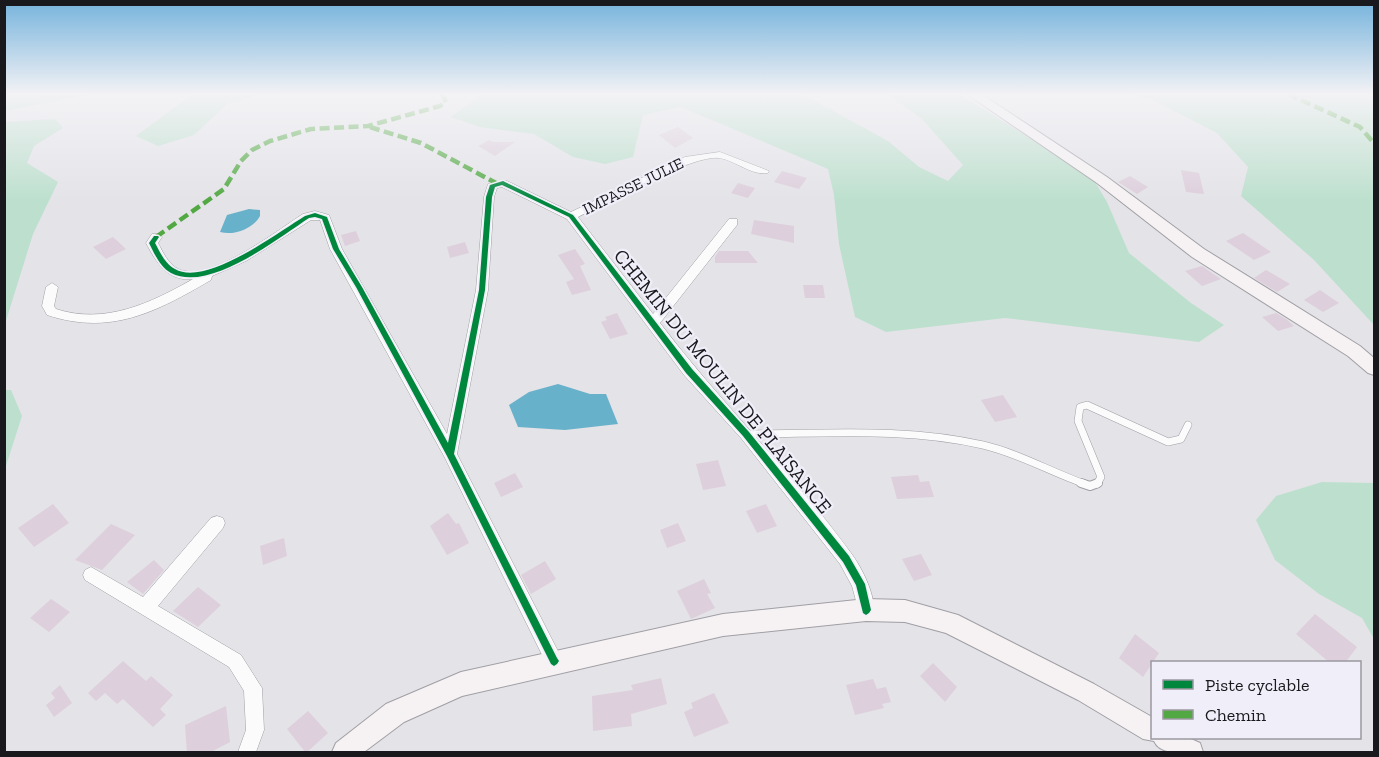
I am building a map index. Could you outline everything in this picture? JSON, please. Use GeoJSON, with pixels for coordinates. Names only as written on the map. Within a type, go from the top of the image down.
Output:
{"type":"FeatureCollection","features":[{"type":"Feature","properties":{"kind":"main road"},"geometry":{"type":"LineString","coordinates":[[1026,129],[1102,180],[1198,253],[1354,351],[1374,368]]}},
{"type":"Feature","properties":{"kind":"main road"},"geometry":{"type":"LineString","coordinates":[[345,753],[395,714],[430,695],[461,684],[554,661],[723,625],[866,610],[904,611],[950,622],[1086,692],[1151,729]]}},
{"type":"Feature","properties":{"kind":"main road"},"geometry":{"type":"LineString","coordinates":[[1167,739],[1191,753]]}},
{"type":"Feature","properties":{"kind":"street","name":"IMPASSE JULIE"},"geometry":{"type":"LineString","coordinates":[[571,216],[689,159],[720,155],[764,171]]}},
{"type":"Feature","properties":{"kind":"street","name":"CHEMIN DU MOULIN DE PLAISANCE"},"geometry":{"type":"LineString","coordinates":[[450,454],[483,290],[489,197],[492,186],[496,183],[509,186],[571,216],[689,371],[746,434],[846,560],[860,584],[866,610]]}},
{"type":"Feature","properties":{"kind":"street"},"geometry":{"type":"LineString","coordinates":[[52,287],[48,306],[51,312],[74,319],[123,315],[156,304],[308,217],[321,215],[325,218],[336,249],[359,286],[450,454],[554,661]]}},
{"type":"Feature","properties":{"kind":"street"},"geometry":{"type":"LineString","coordinates":[[652,322],[733,222]]}},
{"type":"Feature","properties":{"kind":"street"},"geometry":{"type":"LineString","coordinates":[[156,237],[152,243],[163,263],[174,273],[199,276],[219,269]]}},
{"type":"Feature","properties":{"kind":"street"},"geometry":{"type":"LineString","coordinates":[[145,608],[217,522]]}},
{"type":"Feature","properties":{"kind":"street"},"geometry":{"type":"LineString","coordinates":[[91,575],[235,661],[253,688],[255,730],[247,753]]}},
{"type":"Feature","properties":{"kind":"lane"},"geometry":{"type":"LineString","coordinates":[[746,434],[886,435],[961,440],[1009,453],[1058,475],[1090,486],[1097,484],[1101,477],[1078,421],[1080,407],[1088,405],[1168,442],[1181,439],[1188,425]]}},
{"type":"Feature","properties":{"kind":"green space"},"geometry":{"type":"Polygon","coordinates":[[[5,129],[61,129],[34,146],[27,163],[58,182],[33,234],[5,324],[5,129]]]}},
{"type":"Feature","properties":{"kind":"green space"},"geometry":{"type":"Polygon","coordinates":[[[145,129],[200,129],[194,135],[158,146],[136,136],[145,129]]]}},
{"type":"Feature","properties":{"kind":"green space"},"geometry":{"type":"Polygon","coordinates":[[[498,129],[640,129],[633,157],[605,164],[573,157],[534,134],[498,129]]]}},
{"type":"Feature","properties":{"kind":"green space"},"geometry":{"type":"Polygon","coordinates":[[[734,129],[867,129],[888,141],[919,167],[948,181],[963,165],[931,129],[1016,129],[1092,177],[1107,202],[1129,253],[1191,303],[1224,325],[1199,342],[1005,318],[886,332],[855,317],[839,244],[834,195],[828,169],[734,129]]]}},
{"type":"Feature","properties":{"kind":"green space"},"geometry":{"type":"Polygon","coordinates":[[[1210,129],[1374,129],[1374,325],[1314,260],[1241,196],[1248,167],[1217,133],[1210,129]]]}},
{"type":"Feature","properties":{"kind":"green space"},"geometry":{"type":"Polygon","coordinates":[[[5,390],[11,390],[22,416],[5,469],[5,390]]]}},
{"type":"Feature","properties":{"kind":"green space"},"geometry":{"type":"Polygon","coordinates":[[[1322,482],[1374,483],[1374,639],[1362,618],[1319,594],[1275,560],[1256,520],[1276,496],[1322,482]]]}},
{"type":"Feature","properties":{"kind":"water"},"geometry":{"type":"Polygon","coordinates":[[[249,209],[260,210],[260,216],[253,225],[237,232],[220,232],[227,215],[249,209]]]}},
{"type":"Feature","properties":{"kind":"water"},"geometry":{"type":"Polygon","coordinates":[[[558,384],[590,394],[606,394],[618,424],[565,430],[518,427],[509,405],[529,392],[558,384]]]}},
{"type":"Feature","properties":{"kind":"building"},"geometry":{"type":"Polygon","coordinates":[[[672,129],[681,129],[693,138],[675,148],[659,135],[672,129]]]}},
{"type":"Feature","properties":{"kind":"building"},"geometry":{"type":"Polygon","coordinates":[[[489,140],[515,142],[495,156],[478,146],[489,140]]]}},
{"type":"Feature","properties":{"kind":"building"},"geometry":{"type":"Polygon","coordinates":[[[1181,170],[1199,173],[1204,194],[1186,192],[1181,170]]]}},
{"type":"Feature","properties":{"kind":"building"},"geometry":{"type":"Polygon","coordinates":[[[782,171],[807,178],[799,189],[774,182],[782,171]]]}},
{"type":"Feature","properties":{"kind":"building"},"geometry":{"type":"Polygon","coordinates":[[[1130,176],[1148,187],[1137,194],[1118,182],[1130,176]]]}},
{"type":"Feature","properties":{"kind":"building"},"geometry":{"type":"Polygon","coordinates":[[[738,183],[755,188],[748,198],[731,193],[738,183]]]}},
{"type":"Feature","properties":{"kind":"building"},"geometry":{"type":"Polygon","coordinates":[[[754,220],[794,226],[794,243],[751,234],[754,220]]]}},
{"type":"Feature","properties":{"kind":"building"},"geometry":{"type":"Polygon","coordinates":[[[356,231],[360,241],[345,246],[341,235],[356,231]]]}},
{"type":"Feature","properties":{"kind":"building"},"geometry":{"type":"Polygon","coordinates":[[[1243,233],[1271,252],[1254,260],[1226,241],[1243,233]]]}},
{"type":"Feature","properties":{"kind":"building"},"geometry":{"type":"Polygon","coordinates":[[[113,237],[126,249],[106,259],[93,247],[113,237]]]}},
{"type":"Feature","properties":{"kind":"building"},"geometry":{"type":"Polygon","coordinates":[[[465,242],[469,253],[450,258],[447,247],[465,242]]]}},
{"type":"Feature","properties":{"kind":"building"},"geometry":{"type":"Polygon","coordinates":[[[575,249],[585,264],[580,266],[591,290],[572,295],[566,282],[574,279],[558,255],[575,249]]]}},
{"type":"Feature","properties":{"kind":"building"},"geometry":{"type":"Polygon","coordinates":[[[719,251],[748,251],[758,263],[715,263],[715,257],[719,251]]]}},
{"type":"Feature","properties":{"kind":"building"},"geometry":{"type":"Polygon","coordinates":[[[1202,266],[1221,279],[1202,286],[1185,271],[1202,266]]]}},
{"type":"Feature","properties":{"kind":"building"},"geometry":{"type":"Polygon","coordinates":[[[1266,270],[1290,284],[1277,292],[1254,278],[1266,270]]]}},
{"type":"Feature","properties":{"kind":"building"},"geometry":{"type":"Polygon","coordinates":[[[803,285],[823,285],[825,298],[805,298],[803,285]]]}},
{"type":"Feature","properties":{"kind":"building"},"geometry":{"type":"Polygon","coordinates":[[[1320,290],[1339,303],[1323,312],[1304,300],[1320,290]]]}},
{"type":"Feature","properties":{"kind":"building"},"geometry":{"type":"Polygon","coordinates":[[[617,313],[628,334],[610,339],[601,322],[607,320],[605,317],[617,313]]]}},
{"type":"Feature","properties":{"kind":"building"},"geometry":{"type":"Polygon","coordinates":[[[1276,313],[1294,326],[1278,331],[1262,317],[1276,313]]]}},
{"type":"Feature","properties":{"kind":"building"},"geometry":{"type":"Polygon","coordinates":[[[1003,395],[1017,417],[995,422],[981,400],[1003,395]]]}},
{"type":"Feature","properties":{"kind":"building"},"geometry":{"type":"Polygon","coordinates":[[[718,460],[726,486],[703,490],[696,464],[718,460]]]}},
{"type":"Feature","properties":{"kind":"building"},"geometry":{"type":"Polygon","coordinates":[[[515,473],[523,487],[501,497],[494,483],[515,473]]]}},
{"type":"Feature","properties":{"kind":"building"},"geometry":{"type":"Polygon","coordinates":[[[918,475],[920,482],[929,481],[934,497],[897,499],[891,477],[918,475]]]}},
{"type":"Feature","properties":{"kind":"building"},"geometry":{"type":"Polygon","coordinates":[[[53,504],[69,523],[34,547],[18,528],[53,504]]]}},
{"type":"Feature","properties":{"kind":"building"},"geometry":{"type":"Polygon","coordinates":[[[766,504],[777,526],[757,533],[746,511],[766,504]]]}},
{"type":"Feature","properties":{"kind":"building"},"geometry":{"type":"Polygon","coordinates":[[[448,513],[456,524],[459,523],[469,543],[447,555],[430,526],[448,513]]]}},
{"type":"Feature","properties":{"kind":"building"},"geometry":{"type":"Polygon","coordinates":[[[678,523],[686,541],[667,548],[660,530],[678,523]]]}},
{"type":"Feature","properties":{"kind":"building"},"geometry":{"type":"Polygon","coordinates":[[[111,524],[135,535],[102,570],[75,560],[111,524]]]}},
{"type":"Feature","properties":{"kind":"building"},"geometry":{"type":"Polygon","coordinates":[[[284,538],[287,556],[263,565],[260,546],[284,538]]]}},
{"type":"Feature","properties":{"kind":"building"},"geometry":{"type":"Polygon","coordinates":[[[921,554],[932,575],[914,581],[902,559],[921,554]]]}},
{"type":"Feature","properties":{"kind":"building"},"geometry":{"type":"Polygon","coordinates":[[[154,560],[164,570],[143,594],[127,582],[154,560]]]}},
{"type":"Feature","properties":{"kind":"building"},"geometry":{"type":"Polygon","coordinates":[[[545,561],[556,579],[531,594],[521,575],[545,561]]]}},
{"type":"Feature","properties":{"kind":"building"},"geometry":{"type":"Polygon","coordinates":[[[704,579],[711,593],[707,594],[715,608],[691,619],[677,591],[704,579]]]}},
{"type":"Feature","properties":{"kind":"building"},"geometry":{"type":"Polygon","coordinates":[[[198,587],[221,605],[198,627],[173,611],[198,587]]]}},
{"type":"Feature","properties":{"kind":"building"},"geometry":{"type":"Polygon","coordinates":[[[51,599],[70,612],[49,632],[30,618],[51,599]]]}},
{"type":"Feature","properties":{"kind":"building"},"geometry":{"type":"Polygon","coordinates":[[[1315,614],[1357,647],[1346,661],[1328,661],[1296,634],[1315,614]]]}},
{"type":"Feature","properties":{"kind":"building"},"geometry":{"type":"Polygon","coordinates":[[[1135,634],[1159,653],[1154,661],[1151,661],[1143,677],[1119,658],[1135,634]]]}},
{"type":"Feature","properties":{"kind":"building"},"geometry":{"type":"Polygon","coordinates":[[[123,661],[146,681],[151,676],[173,695],[160,709],[166,715],[153,727],[123,699],[117,704],[105,693],[96,701],[88,693],[123,661]]]}},
{"type":"Feature","properties":{"kind":"building"},"geometry":{"type":"Polygon","coordinates":[[[933,663],[957,687],[945,702],[920,676],[933,663]]]}},
{"type":"Feature","properties":{"kind":"building"},"geometry":{"type":"Polygon","coordinates":[[[661,678],[667,704],[631,714],[632,726],[593,731],[592,696],[633,690],[631,685],[661,678]]]}},
{"type":"Feature","properties":{"kind":"building"},"geometry":{"type":"Polygon","coordinates":[[[873,679],[877,689],[886,687],[891,702],[882,704],[884,708],[855,715],[846,685],[873,679]]]}},
{"type":"Feature","properties":{"kind":"building"},"geometry":{"type":"Polygon","coordinates":[[[60,685],[72,703],[54,717],[46,705],[55,698],[51,693],[60,685]]]}},
{"type":"Feature","properties":{"kind":"building"},"geometry":{"type":"Polygon","coordinates":[[[714,693],[729,723],[694,737],[684,712],[693,708],[691,703],[714,693]]]}},
{"type":"Feature","properties":{"kind":"building"},"geometry":{"type":"Polygon","coordinates":[[[226,706],[230,742],[209,753],[187,753],[185,725],[226,706]]]}},
{"type":"Feature","properties":{"kind":"building"},"geometry":{"type":"Polygon","coordinates":[[[308,711],[328,733],[306,753],[287,729],[308,711]]]}},
{"type":"Feature","properties":{"kind":"marked path"},"geometry":{"type":"LineString","coordinates":[[156,237],[224,189],[241,161],[252,150],[270,141],[310,129]]}},
{"type":"Feature","properties":{"kind":"marked path"},"geometry":{"type":"LineString","coordinates":[[377,129],[421,143],[496,183]]}},
{"type":"Feature","properties":{"kind":"marked path"},"geometry":{"type":"LineString","coordinates":[[1362,129],[1374,143]]}},
{"type":"Feature","properties":{"kind":"cycle path"},"geometry":{"type":"LineString","coordinates":[[450,454],[482,290],[489,197],[492,186],[503,183],[571,216],[689,371],[746,434],[846,559],[860,584],[866,610]]}},
{"type":"Feature","properties":{"kind":"cycle path"},"geometry":{"type":"LineString","coordinates":[[156,237],[152,243],[164,263],[174,272],[188,276],[205,274],[242,258],[307,217],[315,215],[325,218],[336,249],[450,454],[554,661]]}}]}
